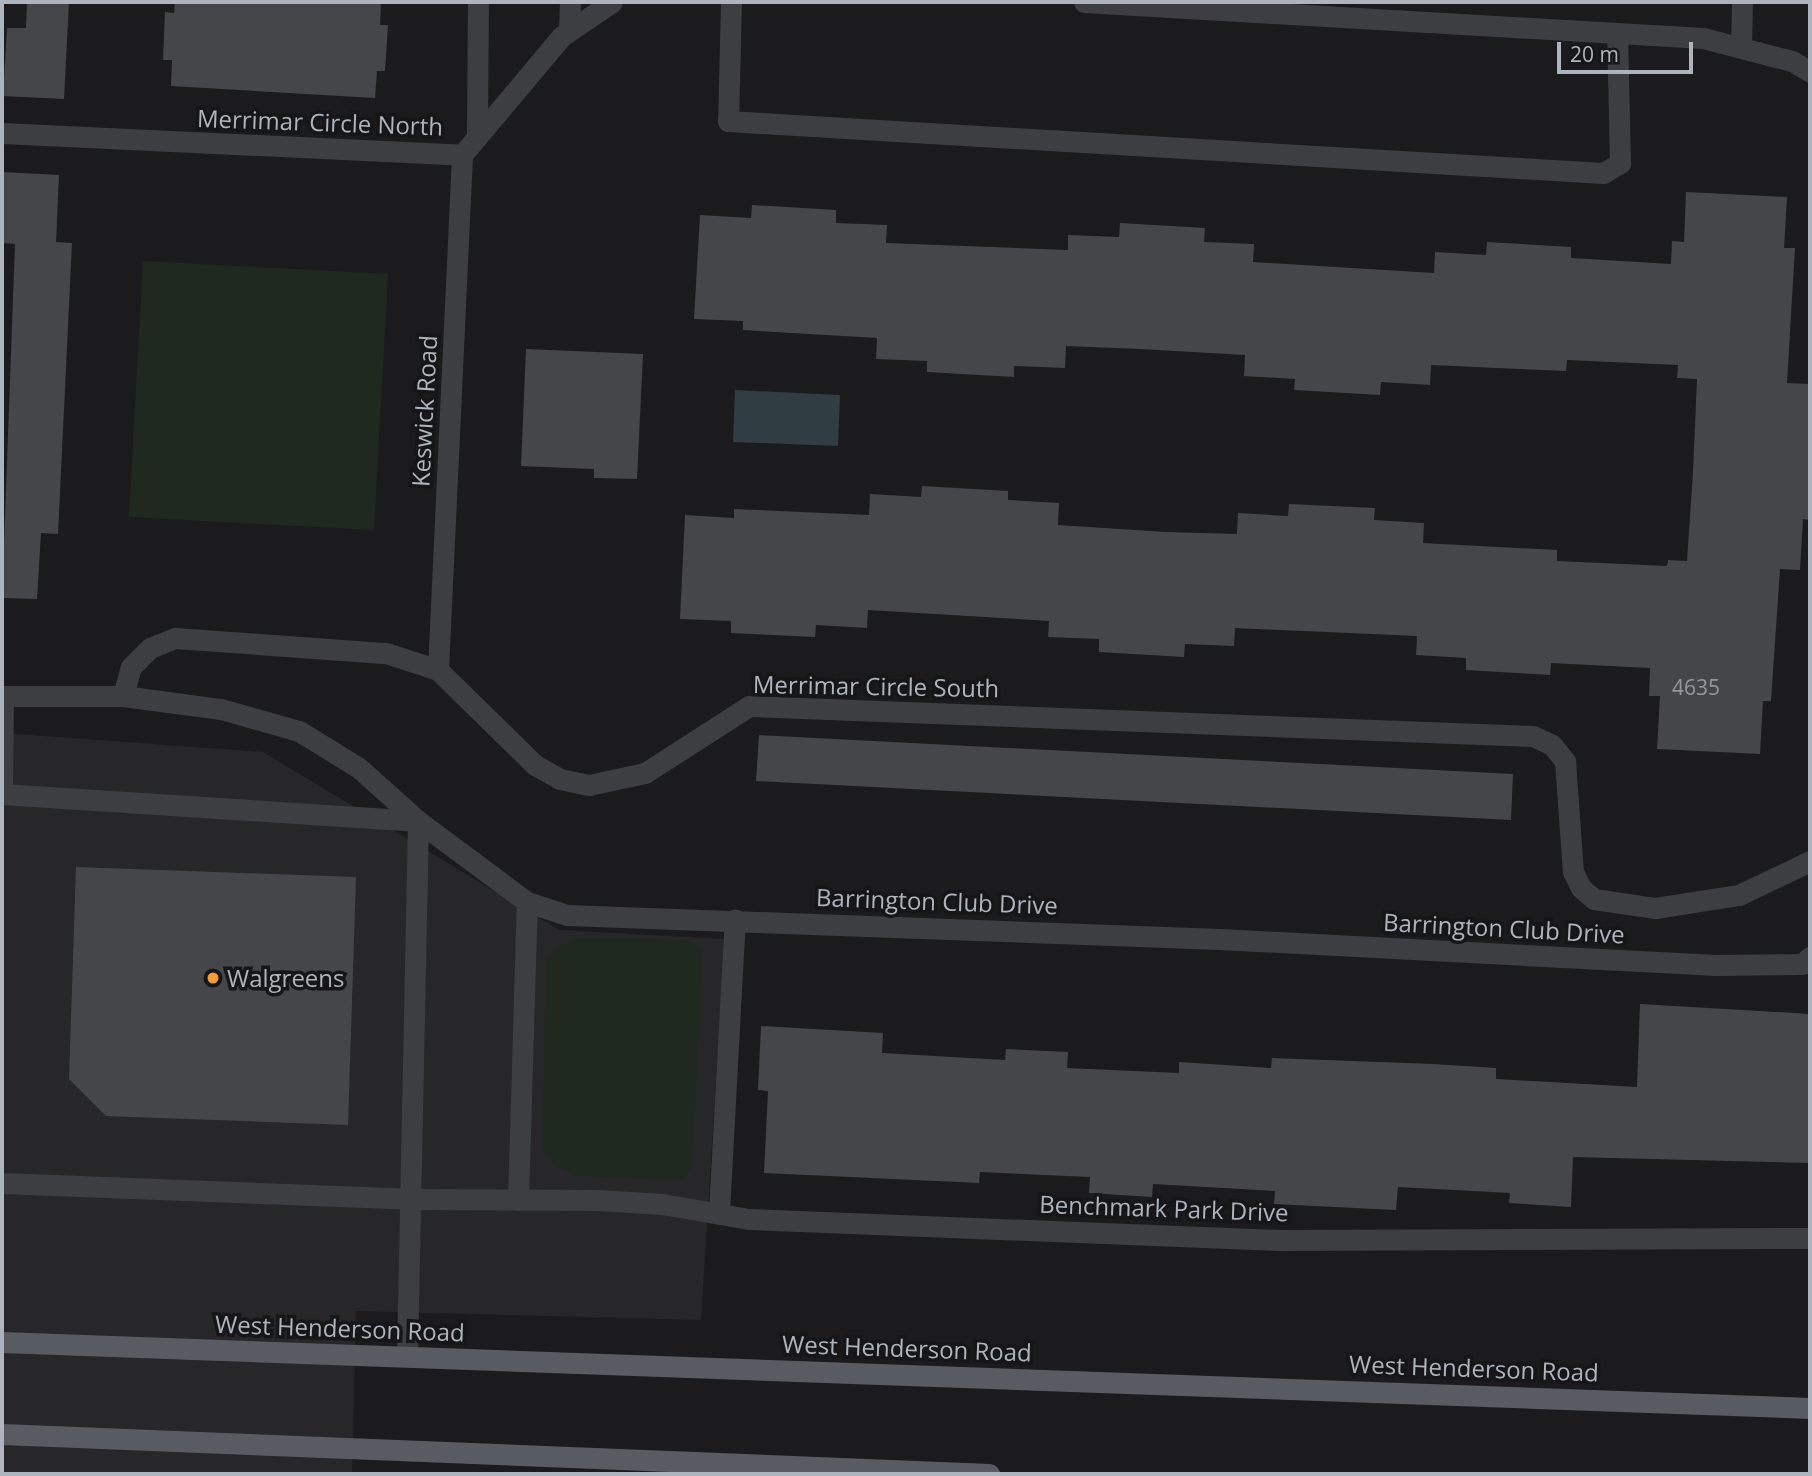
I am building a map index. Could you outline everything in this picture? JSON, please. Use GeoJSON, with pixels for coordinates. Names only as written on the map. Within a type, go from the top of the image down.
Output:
{"type":"FeatureCollection","features":[{"type":"Feature","properties":{"kind":"main road","name":"West Henderson Road"},"geometry":{"type":"LineString","coordinates":[[2,1342],[1810,1408]]}},
{"type":"Feature","properties":{"kind":"main road"},"geometry":{"type":"LineString","coordinates":[[2,1434],[989,1474]]}},
{"type":"Feature","properties":{"kind":"street"},"geometry":{"type":"LineString","coordinates":[[477,135],[478,2]]}},
{"type":"Feature","properties":{"kind":"street"},"geometry":{"type":"LineString","coordinates":[[569,31],[570,2]]}},
{"type":"Feature","properties":{"kind":"street","name":"Merrimar Circle North"},"geometry":{"type":"LineString","coordinates":[[2,133],[462,155],[569,31],[612,2]]}},
{"type":"Feature","properties":{"kind":"street"},"geometry":{"type":"LineString","coordinates":[[731,2],[728,121],[1603,173],[1620,163],[1617,34]]}},
{"type":"Feature","properties":{"kind":"street"},"geometry":{"type":"LineString","coordinates":[[1084,2],[1298,7],[1617,34],[1703,38],[1792,61],[1810,72]]}},
{"type":"Feature","properties":{"kind":"street"},"geometry":{"type":"LineString","coordinates":[[1741,46],[1742,2]]}},
{"type":"Feature","properties":{"kind":"street","name":"Keswick Road"},"geometry":{"type":"LineString","coordinates":[[438,670],[462,155]]}},
{"type":"Feature","properties":{"kind":"street","name":"Merrimar Circle South"},"geometry":{"type":"LineString","coordinates":[[123,696],[131,667],[150,648],[175,638],[386,653],[438,670],[535,765],[560,779],[589,785],[645,773],[749,706],[1533,736],[1552,745],[1565,761],[1573,872],[1581,888],[1594,899],[1655,908],[1739,895],[1810,861]]}},
{"type":"Feature","properties":{"kind":"street"},"geometry":{"type":"LineString","coordinates":[[123,696],[3,696],[2,792],[418,821],[407,1357]]}},
{"type":"Feature","properties":{"kind":"street","name":"Barrington Club Drive"},"geometry":{"type":"LineString","coordinates":[[123,696],[221,709],[299,731],[359,768],[418,821],[527,902],[567,915],[735,919],[1712,965],[1807,962]]}},
{"type":"Feature","properties":{"kind":"street"},"geometry":{"type":"LineString","coordinates":[[518,1200],[527,902]]}},
{"type":"Feature","properties":{"kind":"street"},"geometry":{"type":"LineString","coordinates":[[719,1212],[735,919]]}},
{"type":"Feature","properties":{"kind":"street","name":"Benchmark Park Drive"},"geometry":{"type":"LineString","coordinates":[[2,1182],[412,1199],[649,1203],[719,1212],[749,1219],[1278,1240],[1810,1238]]}},
{"type":"Feature","properties":{"kind":"shaded area"},"geometry":{"type":"Polygon","coordinates":[[[143,261],[388,274],[374,530],[129,517],[143,261]]]}},
{"type":"Feature","properties":{"kind":"shaded area"},"geometry":{"type":"Polygon","coordinates":[[[735,390],[840,395],[838,446],[733,442],[735,390]]]}},
{"type":"Feature","properties":{"kind":"shaded area"},"geometry":{"type":"Polygon","coordinates":[[[2,733],[263,752],[559,930],[725,939],[701,1320],[356,1311],[352,1474],[2,1474],[2,733]]]}},
{"type":"Feature","properties":{"kind":"shaded area"},"geometry":{"type":"Polygon","coordinates":[[[577,937],[691,940],[703,949],[692,1170],[683,1180],[577,1176],[553,1165],[542,1147],[546,963],[553,950],[577,937]]]}},
{"type":"Feature","properties":{"kind":"building"},"geometry":{"type":"Polygon","coordinates":[[[27,2],[69,2],[64,99],[3,96],[7,28],[26,28],[27,2]]]}},
{"type":"Feature","properties":{"kind":"building"},"geometry":{"type":"Polygon","coordinates":[[[175,2],[381,2],[380,25],[388,25],[385,71],[377,71],[375,98],[171,86],[172,60],[163,60],[165,12],[174,13],[175,2]]]}},
{"type":"Feature","properties":{"kind":"building"},"geometry":{"type":"Polygon","coordinates":[[[2,172],[59,175],[56,242],[72,243],[58,534],[41,533],[37,599],[2,598],[15,244],[2,243],[2,172]]]}},
{"type":"Feature","properties":{"kind":"building"},"geometry":{"type":"Polygon","coordinates":[[[1686,192],[1787,197],[1784,248],[1795,248],[1787,383],[1809,384],[1810,520],[1803,519],[1800,570],[1780,569],[1771,701],[1763,701],[1760,754],[1657,749],[1660,696],[1649,696],[1650,668],[1551,663],[1550,675],[1466,670],[1466,658],[1416,655],[1417,636],[1235,628],[1234,646],[1185,644],[1184,657],[1099,652],[1099,639],[1048,637],[1049,621],[868,610],[867,628],[816,625],[815,637],[731,633],[731,621],[680,619],[685,515],[734,518],[734,509],[869,515],[870,494],[921,497],[922,486],[1008,491],[1008,500],[1059,503],[1058,525],[1166,532],[1237,534],[1238,513],[1288,516],[1289,504],[1375,508],[1374,520],[1424,523],[1423,543],[1557,550],[1557,561],[1667,566],[1668,560],[1687,561],[1693,472],[1697,379],[1677,378],[1678,365],[1567,360],[1566,371],[1431,365],[1430,385],[1381,382],[1380,395],[1294,390],[1295,379],[1244,376],[1245,355],[1140,349],[1066,346],[1065,368],[1014,366],[1014,377],[927,372],[927,361],[876,359],[877,338],[743,330],[743,321],[694,319],[700,215],[751,218],[752,205],[836,210],[836,223],[887,225],[886,243],[1068,250],[1068,235],[1119,237],[1120,223],[1205,228],[1204,242],[1254,244],[1253,262],[1434,273],[1435,252],[1486,255],[1487,242],[1571,247],[1571,258],[1671,264],[1672,241],[1684,242],[1686,192]]]}},
{"type":"Feature","properties":{"kind":"building"},"geometry":{"type":"Polygon","coordinates":[[[526,349],[643,354],[637,479],[594,478],[594,469],[521,466],[526,349]]]}},
{"type":"Feature","properties":{"kind":"building"},"geometry":{"type":"Polygon","coordinates":[[[759,735],[1513,774],[1511,820],[756,781],[759,735]]]}},
{"type":"Feature","properties":{"kind":"building","name":"Walgreens"},"geometry":{"type":"Polygon","coordinates":[[[76,867],[356,877],[348,1125],[106,1116],[69,1079],[76,867]]]}},
{"type":"Feature","properties":{"kind":"building"},"geometry":{"type":"Polygon","coordinates":[[[1640,1004],[1810,1014],[1810,1163],[1573,1157],[1571,1207],[1509,1203],[1510,1193],[1398,1187],[1396,1210],[1274,1204],[1275,1191],[1153,1184],[1152,1197],[1089,1193],[1090,1177],[980,1172],[979,1183],[764,1173],[768,1091],[758,1090],[761,1026],[883,1033],[882,1053],[1005,1060],[1006,1049],[1068,1052],[1067,1068],[1179,1073],[1179,1062],[1271,1068],[1272,1058],[1496,1068],[1496,1079],[1637,1087],[1640,1004]]]}},
{"type":"Feature","properties":{"kind":"place","name":"Walgreens"},"geometry":{"type":"Point","coordinates":[213,978]}}]}
